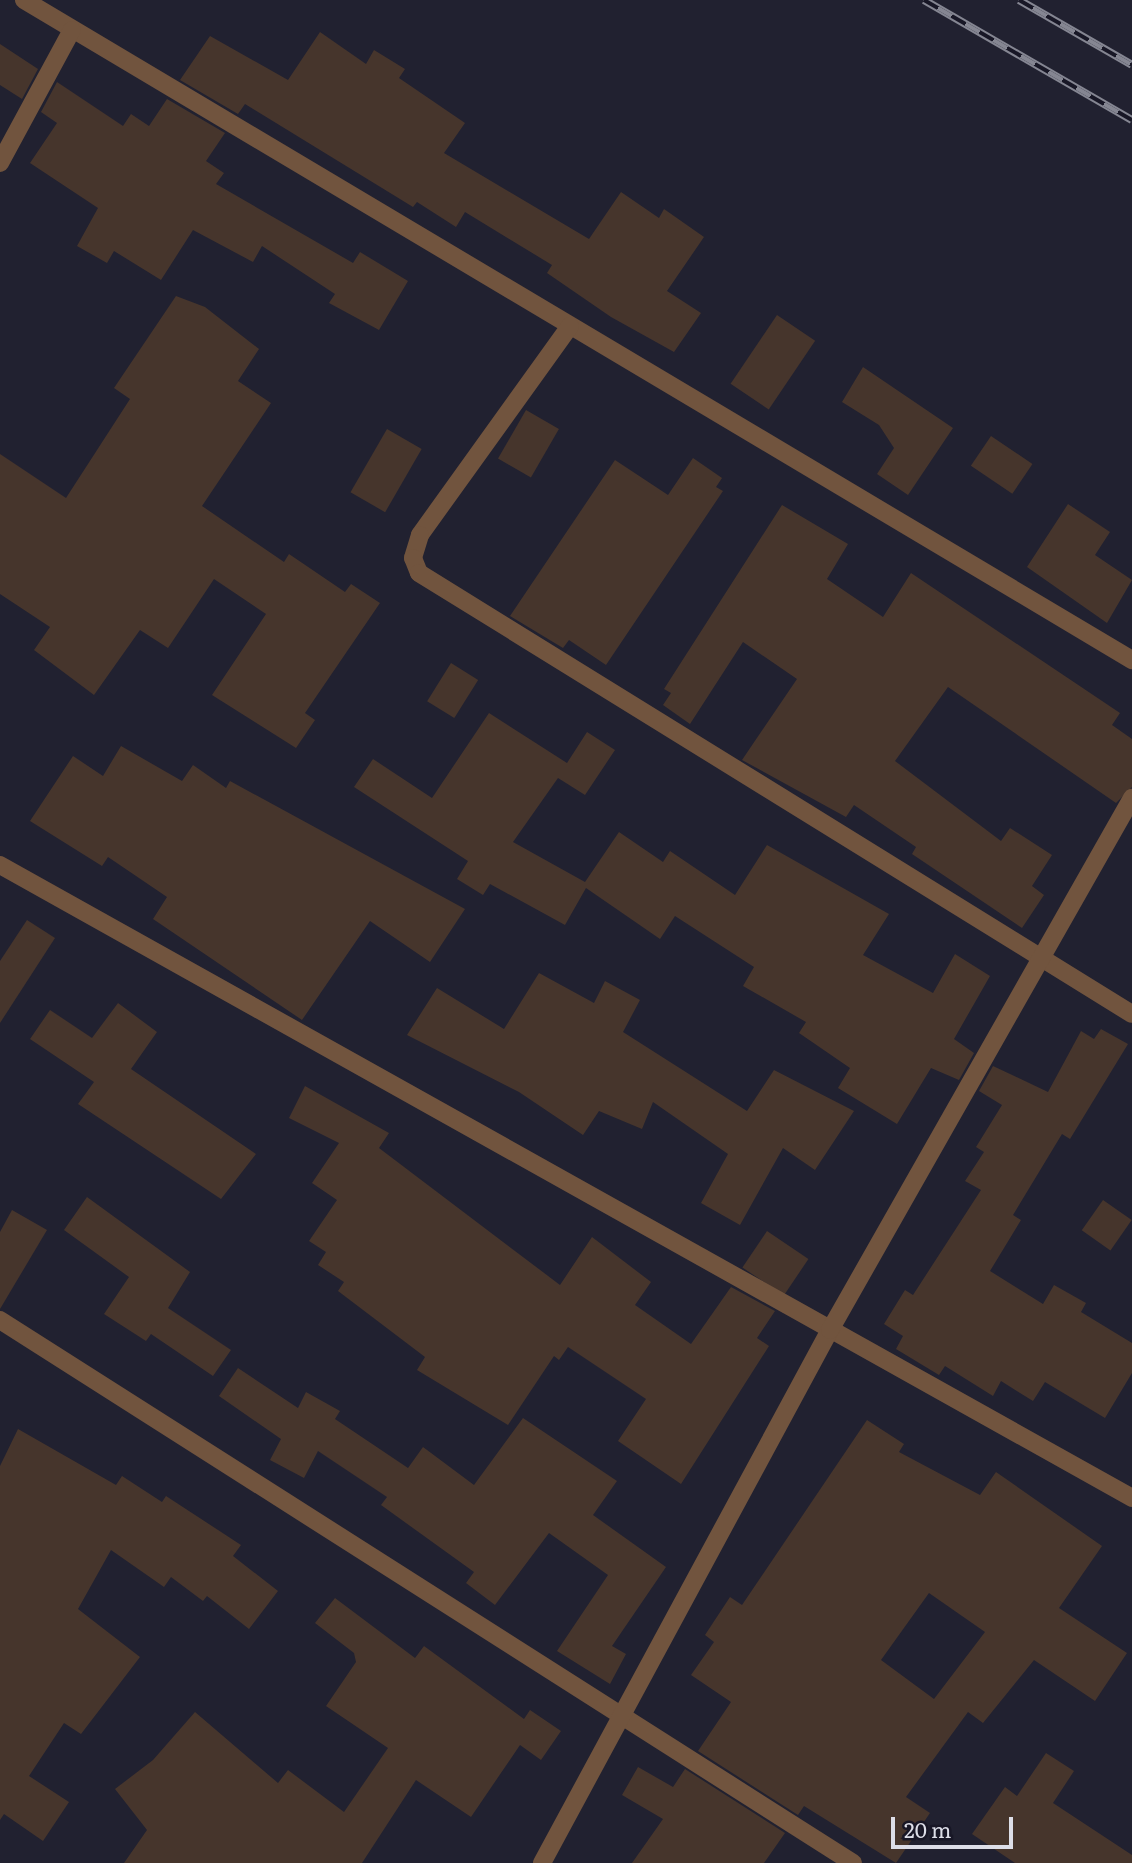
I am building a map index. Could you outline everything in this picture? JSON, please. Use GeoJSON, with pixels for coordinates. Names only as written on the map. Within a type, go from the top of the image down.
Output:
{"type":"FeatureCollection","features":[{"type":"Feature","properties":{"kind":"street"},"geometry":{"type":"LineString","coordinates":[[24,0],[1132,660]]}},
{"type":"Feature","properties":{"kind":"street"},"geometry":{"type":"LineString","coordinates":[[0,163],[72,30]]}},
{"type":"Feature","properties":{"kind":"street"},"geometry":{"type":"LineString","coordinates":[[570,326],[420,535],[413,558],[419,573],[1040,961],[1132,1014]]}},
{"type":"Feature","properties":{"kind":"street"},"geometry":{"type":"LineString","coordinates":[[542,1863],[830,1331],[1132,798]]}},
{"type":"Feature","properties":{"kind":"street"},"geometry":{"type":"LineString","coordinates":[[0,865],[1132,1498]]}},
{"type":"Feature","properties":{"kind":"street"},"geometry":{"type":"LineString","coordinates":[[0,1320],[622,1713],[853,1863]]}},
{"type":"Feature","properties":{"kind":"building"},"geometry":{"type":"Polygon","coordinates":[[[320,32],[366,64],[374,50],[405,69],[399,78],[465,123],[444,153],[589,239],[621,192],[659,218],[664,209],[704,237],[667,291],[701,313],[674,352],[611,317],[547,273],[552,265],[465,212],[456,227],[417,202],[413,207],[245,104],[238,114],[180,80],[210,36],[288,80],[320,32]]]}},
{"type":"Feature","properties":{"kind":"building"},"geometry":{"type":"Polygon","coordinates":[[[0,44],[38,69],[22,99],[0,85],[0,44]]]}},
{"type":"Feature","properties":{"kind":"building"},"geometry":{"type":"Polygon","coordinates":[[[57,82],[123,126],[131,114],[149,126],[167,99],[225,133],[206,161],[224,173],[216,184],[353,263],[360,252],[408,281],[379,330],[329,303],[335,294],[262,246],[253,262],[193,230],[161,280],[114,251],[107,263],[77,246],[98,208],[30,163],[57,123],[41,112],[57,82]]]}},
{"type":"Feature","properties":{"kind":"building"},"geometry":{"type":"Polygon","coordinates":[[[176,296],[205,307],[259,349],[238,381],[271,403],[202,506],[284,562],[289,554],[345,592],[351,584],[380,603],[305,713],[315,720],[296,748],[212,695],[266,614],[214,579],[168,648],[140,630],[94,695],[34,650],[50,627],[0,594],[0,454],[66,498],[130,399],[114,388],[176,296]]]}},
{"type":"Feature","properties":{"kind":"building"},"geometry":{"type":"Polygon","coordinates":[[[777,315],[815,341],[769,410],[731,384],[777,315]]]}},
{"type":"Feature","properties":{"kind":"building"},"geometry":{"type":"Polygon","coordinates":[[[863,367],[953,428],[908,495],[877,474],[894,448],[879,425],[842,402],[863,367]]]}},
{"type":"Feature","properties":{"kind":"building"},"geometry":{"type":"Polygon","coordinates":[[[526,410],[559,429],[531,477],[498,458],[526,410]]]}},
{"type":"Feature","properties":{"kind":"building"},"geometry":{"type":"Polygon","coordinates":[[[387,429],[422,449],[385,512],[350,492],[387,429]]]}},
{"type":"Feature","properties":{"kind":"building"},"geometry":{"type":"Polygon","coordinates":[[[991,436],[1032,464],[1012,494],[971,466],[991,436]]]}},
{"type":"Feature","properties":{"kind":"building"},"geometry":{"type":"Polygon","coordinates":[[[693,458],[722,478],[716,487],[723,491],[606,665],[569,640],[563,648],[510,616],[615,460],[668,495],[693,458]]]}},
{"type":"Feature","properties":{"kind":"building"},"geometry":{"type":"Polygon","coordinates":[[[1068,504],[1110,532],[1095,555],[1132,580],[1107,623],[1027,567],[1068,504]]]}},
{"type":"Feature","properties":{"kind":"building"},"geometry":{"type":"Polygon","coordinates":[[[782,505],[848,544],[827,579],[883,617],[911,573],[1120,713],[1112,725],[1132,739],[1132,787],[1116,803],[948,687],[895,761],[1001,841],[1010,828],[1052,855],[1032,886],[1044,895],[1022,928],[912,854],[916,847],[854,805],[846,817],[742,760],[797,679],[743,642],[690,724],[663,705],[671,693],[664,689],[782,505]]]}},
{"type":"Feature","properties":{"kind":"building"},"geometry":{"type":"Polygon","coordinates":[[[451,663],[478,680],[454,718],[427,701],[451,663]]]}},
{"type":"Feature","properties":{"kind":"building"},"geometry":{"type":"Polygon","coordinates":[[[489,713],[567,763],[587,732],[615,750],[585,795],[558,778],[513,842],[585,882],[619,832],[663,862],[670,851],[735,895],[767,845],[889,914],[863,955],[933,993],[955,954],[990,976],[954,1039],[974,1053],[959,1080],[931,1068],[897,1124],[838,1088],[850,1068],[799,1033],[806,1022],[743,986],[754,967],[675,916],[660,939],[586,888],[565,925],[490,884],[483,895],[457,879],[468,861],[354,787],[373,759],[432,798],[489,713]]]}},
{"type":"Feature","properties":{"kind":"building"},"geometry":{"type":"Polygon","coordinates":[[[121,746],[182,781],[193,765],[226,788],[230,781],[465,909],[430,962],[370,921],[302,1020],[153,919],[167,897],[108,857],[102,866],[30,821],[73,756],[103,776],[121,746]]]}},
{"type":"Feature","properties":{"kind":"building"},"geometry":{"type":"Polygon","coordinates":[[[27,920],[55,938],[0,1023],[0,961],[27,920]]]}},
{"type":"Feature","properties":{"kind":"building"},"geometry":{"type":"Polygon","coordinates":[[[539,973],[594,1003],[605,981],[640,1000],[623,1032],[747,1111],[774,1070],[854,1111],[815,1170],[783,1148],[740,1225],[701,1203],[728,1154],[653,1102],[642,1129],[599,1111],[583,1135],[519,1092],[407,1035],[437,988],[504,1029],[539,973]]]}},
{"type":"Feature","properties":{"kind":"building"},"geometry":{"type":"Polygon","coordinates":[[[118,1003],[157,1032],[131,1069],[256,1154],[221,1199],[78,1104],[94,1082],[30,1039],[50,1010],[92,1038],[118,1003]]]}},
{"type":"Feature","properties":{"kind":"building"},"geometry":{"type":"Polygon","coordinates":[[[1101,1029],[1128,1044],[1070,1139],[1062,1134],[1013,1215],[1021,1220],[990,1271],[1043,1304],[1054,1285],[1086,1303],[1081,1312],[1132,1343],[1132,1373],[1105,1418],[1045,1382],[1033,1401],[1001,1381],[993,1396],[945,1366],[939,1375],[896,1349],[903,1336],[884,1324],[905,1290],[913,1295],[981,1190],[965,1181],[984,1152],[976,1147],[1002,1105],[979,1091],[993,1066],[1048,1092],[1081,1031],[1094,1039],[1101,1029]]]}},
{"type":"Feature","properties":{"kind":"building"},"geometry":{"type":"Polygon","coordinates":[[[305,1086],[389,1133],[379,1148],[560,1285],[592,1237],[651,1282],[635,1305],[691,1344],[731,1287],[775,1311],[757,1338],[769,1346],[681,1484],[618,1441],[646,1399],[568,1347],[559,1360],[554,1356],[508,1425],[417,1370],[425,1357],[338,1291],[344,1282],[318,1265],[326,1252],[309,1241],[337,1200],[312,1183],[339,1143],[289,1118],[305,1086]]]}},
{"type":"Feature","properties":{"kind":"building"},"geometry":{"type":"Polygon","coordinates":[[[87,1197],[190,1272],[168,1308],[231,1350],[213,1376],[151,1334],[146,1341],[104,1314],[129,1277],[64,1230],[87,1197]]]}},
{"type":"Feature","properties":{"kind":"building"},"geometry":{"type":"Polygon","coordinates":[[[1103,1200],[1132,1220],[1110,1250],[1082,1230],[1103,1200]]]}},
{"type":"Feature","properties":{"kind":"building"},"geometry":{"type":"Polygon","coordinates":[[[12,1210],[47,1230],[0,1309],[0,1232],[12,1210]]]}},
{"type":"Feature","properties":{"kind":"building"},"geometry":{"type":"Polygon","coordinates":[[[767,1231],[808,1259],[784,1295],[742,1267],[767,1231]]]}},
{"type":"Feature","properties":{"kind":"building"},"geometry":{"type":"Polygon","coordinates":[[[238,1368],[298,1408],[306,1392],[340,1411],[335,1419],[408,1468],[423,1447],[474,1485],[523,1418],[617,1481],[593,1515],[666,1567],[612,1646],[626,1654],[610,1684],[557,1651],[608,1575],[549,1533],[495,1605],[466,1583],[474,1572],[381,1505],[387,1497],[318,1451],[304,1478],[270,1460],[281,1439],[219,1396],[238,1368]]]}},
{"type":"Feature","properties":{"kind":"building"},"geometry":{"type":"Polygon","coordinates":[[[867,1420],[904,1444],[899,1452],[980,1495],[996,1472],[1102,1546],[1059,1608],[1127,1653],[1095,1701],[1034,1660],[983,1723],[968,1712],[906,1797],[930,1813],[896,1863],[804,1806],[798,1815],[698,1751],[731,1702],[691,1675],[714,1642],[705,1635],[730,1597],[742,1605],[867,1420]],[[929,1593],[881,1660],[934,1699],[985,1632],[929,1593]]]}},
{"type":"Feature","properties":{"kind":"building"},"geometry":{"type":"Polygon","coordinates":[[[18,1429],[116,1485],[122,1476],[162,1502],[166,1496],[241,1545],[233,1556],[278,1591],[249,1629],[207,1596],[203,1601],[171,1577],[164,1587],[111,1550],[78,1609],[140,1657],[81,1734],[64,1723],[29,1776],[69,1802],[43,1841],[4,1814],[0,1820],[0,1466],[18,1429]]]}},
{"type":"Feature","properties":{"kind":"building"},"geometry":{"type":"Polygon","coordinates":[[[335,1598],[415,1658],[424,1646],[524,1719],[530,1710],[561,1731],[541,1760],[520,1745],[471,1817],[416,1780],[362,1863],[124,1863],[147,1830],[115,1789],[153,1760],[195,1712],[278,1783],[288,1770],[344,1812],[388,1748],[326,1706],[356,1662],[354,1653],[315,1623],[335,1598]]]}},
{"type":"Feature","properties":{"kind":"building"},"geometry":{"type":"Polygon","coordinates":[[[1046,1753],[1074,1771],[1053,1803],[1132,1855],[1132,1863],[1015,1863],[972,1834],[1005,1787],[1017,1796],[1046,1753]]]}},
{"type":"Feature","properties":{"kind":"building"},"geometry":{"type":"Polygon","coordinates":[[[638,1767],[673,1787],[685,1769],[785,1833],[764,1863],[632,1863],[663,1819],[622,1795],[638,1767]]]}},
{"type":"Feature","properties":{"kind":"railway"},"geometry":{"type":"LineString","coordinates":[[924,0],[1132,120]]}},
{"type":"Feature","properties":{"kind":"railway"},"geometry":{"type":"LineString","coordinates":[[1019,0],[1132,65]]}}]}
